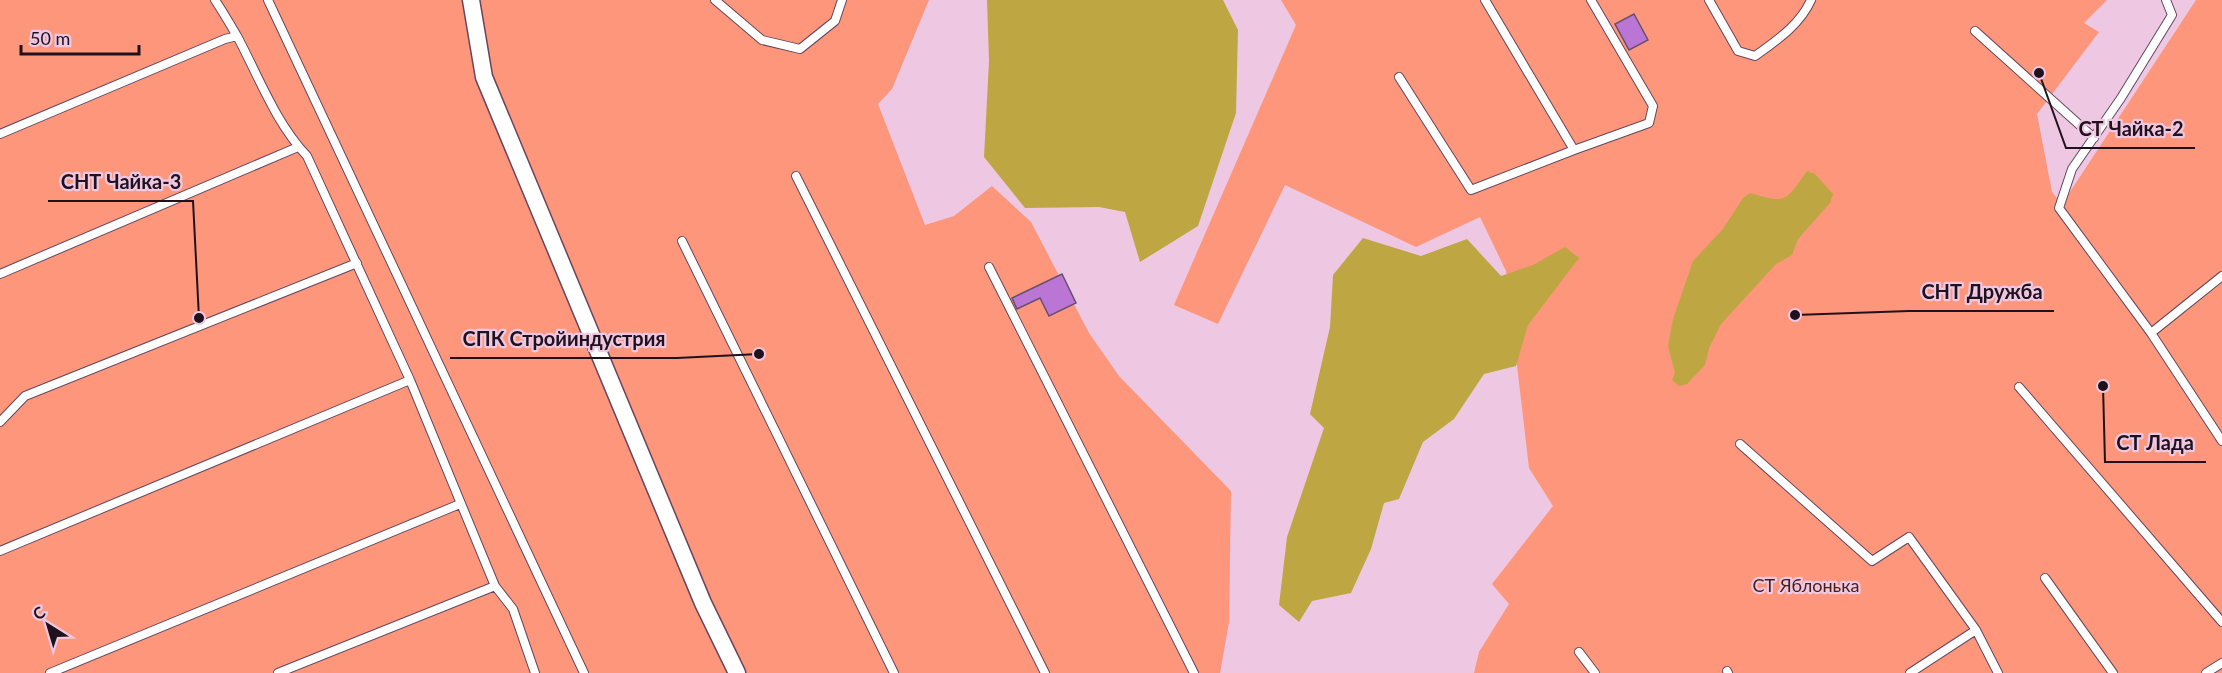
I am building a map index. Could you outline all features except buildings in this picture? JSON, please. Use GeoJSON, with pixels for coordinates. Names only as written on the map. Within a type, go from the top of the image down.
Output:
{"type":"FeatureCollection","features":[{"type":"Feature","properties":{"kind":"street"},"geometry":{"type":"LineString","coordinates":[[471,0],[484,77],[703,603],[737,673]]}},
{"type":"Feature","properties":{"kind":"lane"},"geometry":{"type":"LineString","coordinates":[[215,0],[237,36],[265,94],[298,147],[307,156],[410,380],[495,586],[513,609],[535,673]]}},
{"type":"Feature","properties":{"kind":"lane"},"geometry":{"type":"LineString","coordinates":[[268,0],[584,673]]}},
{"type":"Feature","properties":{"kind":"lane"},"geometry":{"type":"LineString","coordinates":[[715,0],[762,40],[800,49],[835,21],[842,0]]}},
{"type":"Feature","properties":{"kind":"lane"},"geometry":{"type":"LineString","coordinates":[[1485,0],[1574,150]]}},
{"type":"Feature","properties":{"kind":"lane"},"geometry":{"type":"LineString","coordinates":[[1399,77],[1471,190],[1648,123],[1653,106],[1592,0]]}},
{"type":"Feature","properties":{"kind":"lane"},"geometry":{"type":"LineString","coordinates":[[1709,0],[1738,51],[1755,56],[1783,36],[1805,13],[1811,0]]}},
{"type":"Feature","properties":{"kind":"lane"},"geometry":{"type":"LineString","coordinates":[[2166,0],[2172,15],[2121,98],[2072,169],[2060,208],[2151,333],[2222,441]]}},
{"type":"Feature","properties":{"kind":"lane"},"geometry":{"type":"LineString","coordinates":[[1975,31],[2094,138]]}},
{"type":"Feature","properties":{"kind":"lane"},"geometry":{"type":"LineString","coordinates":[[0,134],[215,43],[237,36]]}},
{"type":"Feature","properties":{"kind":"lane"},"geometry":{"type":"LineString","coordinates":[[0,274],[298,147]]}},
{"type":"Feature","properties":{"kind":"lane"},"geometry":{"type":"LineString","coordinates":[[796,177],[1045,673]]}},
{"type":"Feature","properties":{"kind":"lane"},"geometry":{"type":"LineString","coordinates":[[682,241],[894,673]]}},
{"type":"Feature","properties":{"kind":"lane"},"geometry":{"type":"LineString","coordinates":[[0,422],[25,396],[357,263]]}},
{"type":"Feature","properties":{"kind":"lane"},"geometry":{"type":"LineString","coordinates":[[989,267],[1194,673]]}},
{"type":"Feature","properties":{"kind":"lane"},"geometry":{"type":"LineString","coordinates":[[2151,333],[2222,276]]}},
{"type":"Feature","properties":{"kind":"lane"},"geometry":{"type":"LineString","coordinates":[[0,551],[410,380]]}},
{"type":"Feature","properties":{"kind":"lane"},"geometry":{"type":"LineString","coordinates":[[2019,387],[2222,621]]}},
{"type":"Feature","properties":{"kind":"lane"},"geometry":{"type":"LineString","coordinates":[[1740,444],[1872,561],[1909,537],[1976,630],[1998,673]]}},
{"type":"Feature","properties":{"kind":"lane"},"geometry":{"type":"LineString","coordinates":[[50,673],[460,504]]}},
{"type":"Feature","properties":{"kind":"lane"},"geometry":{"type":"LineString","coordinates":[[2044,578],[2113,673]]}},
{"type":"Feature","properties":{"kind":"lane"},"geometry":{"type":"LineString","coordinates":[[278,673],[495,586]]}},
{"type":"Feature","properties":{"kind":"lane"},"geometry":{"type":"LineString","coordinates":[[1911,673],[1976,630]]}},
{"type":"Feature","properties":{"kind":"lane"},"geometry":{"type":"LineString","coordinates":[[1580,652],[1594,673]]}},
{"type":"Feature","properties":{"kind":"lane"},"geometry":{"type":"LineString","coordinates":[[2206,673],[2222,663]]}},
{"type":"Feature","properties":{"kind":"green space"},"geometry":{"type":"Polygon","coordinates":[[[0,0],[929,0],[892,89],[878,104],[925,225],[954,216],[992,186],[1031,222],[1089,333],[1119,376],[1231,491],[1229,622],[1220,673],[0,673],[0,0]]]}},
{"type":"Feature","properties":{"kind":"green space","name":"СТ Яблонька"},"geometry":{"type":"Polygon","coordinates":[[[1281,0],[2107,0],[2084,23],[2099,32],[2037,114],[2052,192],[2062,204],[2196,0],[2222,0],[2222,673],[1474,673],[1479,652],[1509,604],[1492,584],[1553,506],[1529,468],[1506,271],[1480,217],[1416,247],[1285,185],[1218,324],[1174,305],[1296,25],[1281,0]]]}},
{"type":"Feature","properties":{"kind":"shaded area"},"geometry":{"type":"Polygon","coordinates":[[[987,0],[1223,0],[1238,30],[1236,113],[1198,226],[1140,262],[1125,212],[1099,207],[1025,208],[984,157],[989,61],[987,0]]]}},
{"type":"Feature","properties":{"kind":"shaded area"},"geometry":{"type":"Polygon","coordinates":[[[1807,171],[1815,174],[1833,194],[1830,203],[1798,239],[1792,255],[1776,264],[1721,324],[1709,348],[1705,365],[1687,384],[1679,386],[1672,380],[1675,373],[1668,346],[1673,319],[1693,261],[1723,229],[1743,198],[1750,193],[1771,199],[1784,198],[1807,171]]]}},
{"type":"Feature","properties":{"kind":"shaded area"},"geometry":{"type":"Polygon","coordinates":[[[1363,238],[1421,256],[1467,239],[1501,276],[1533,265],[1565,247],[1579,258],[1528,325],[1516,366],[1484,374],[1454,419],[1423,442],[1399,499],[1384,503],[1371,549],[1351,593],[1312,601],[1299,622],[1279,605],[1287,537],[1324,428],[1310,414],[1330,327],[1333,275],[1363,238]]]}},
{"type":"Feature","properties":{"kind":"place","name":"СТ Чайка-2"},"geometry":{"type":"Point","coordinates":[2039,73]}},
{"type":"Feature","properties":{"kind":"place","name":"СНТ Дружба"},"geometry":{"type":"Point","coordinates":[1795,315]}},
{"type":"Feature","properties":{"kind":"place","name":"СНТ Чайка-3"},"geometry":{"type":"Point","coordinates":[199,318]}},
{"type":"Feature","properties":{"kind":"place","name":"СПК Стройиндустрия"},"geometry":{"type":"Point","coordinates":[759,354]}},
{"type":"Feature","properties":{"kind":"place","name":"СТ Лада"},"geometry":{"type":"Point","coordinates":[2103,386]}}]}
